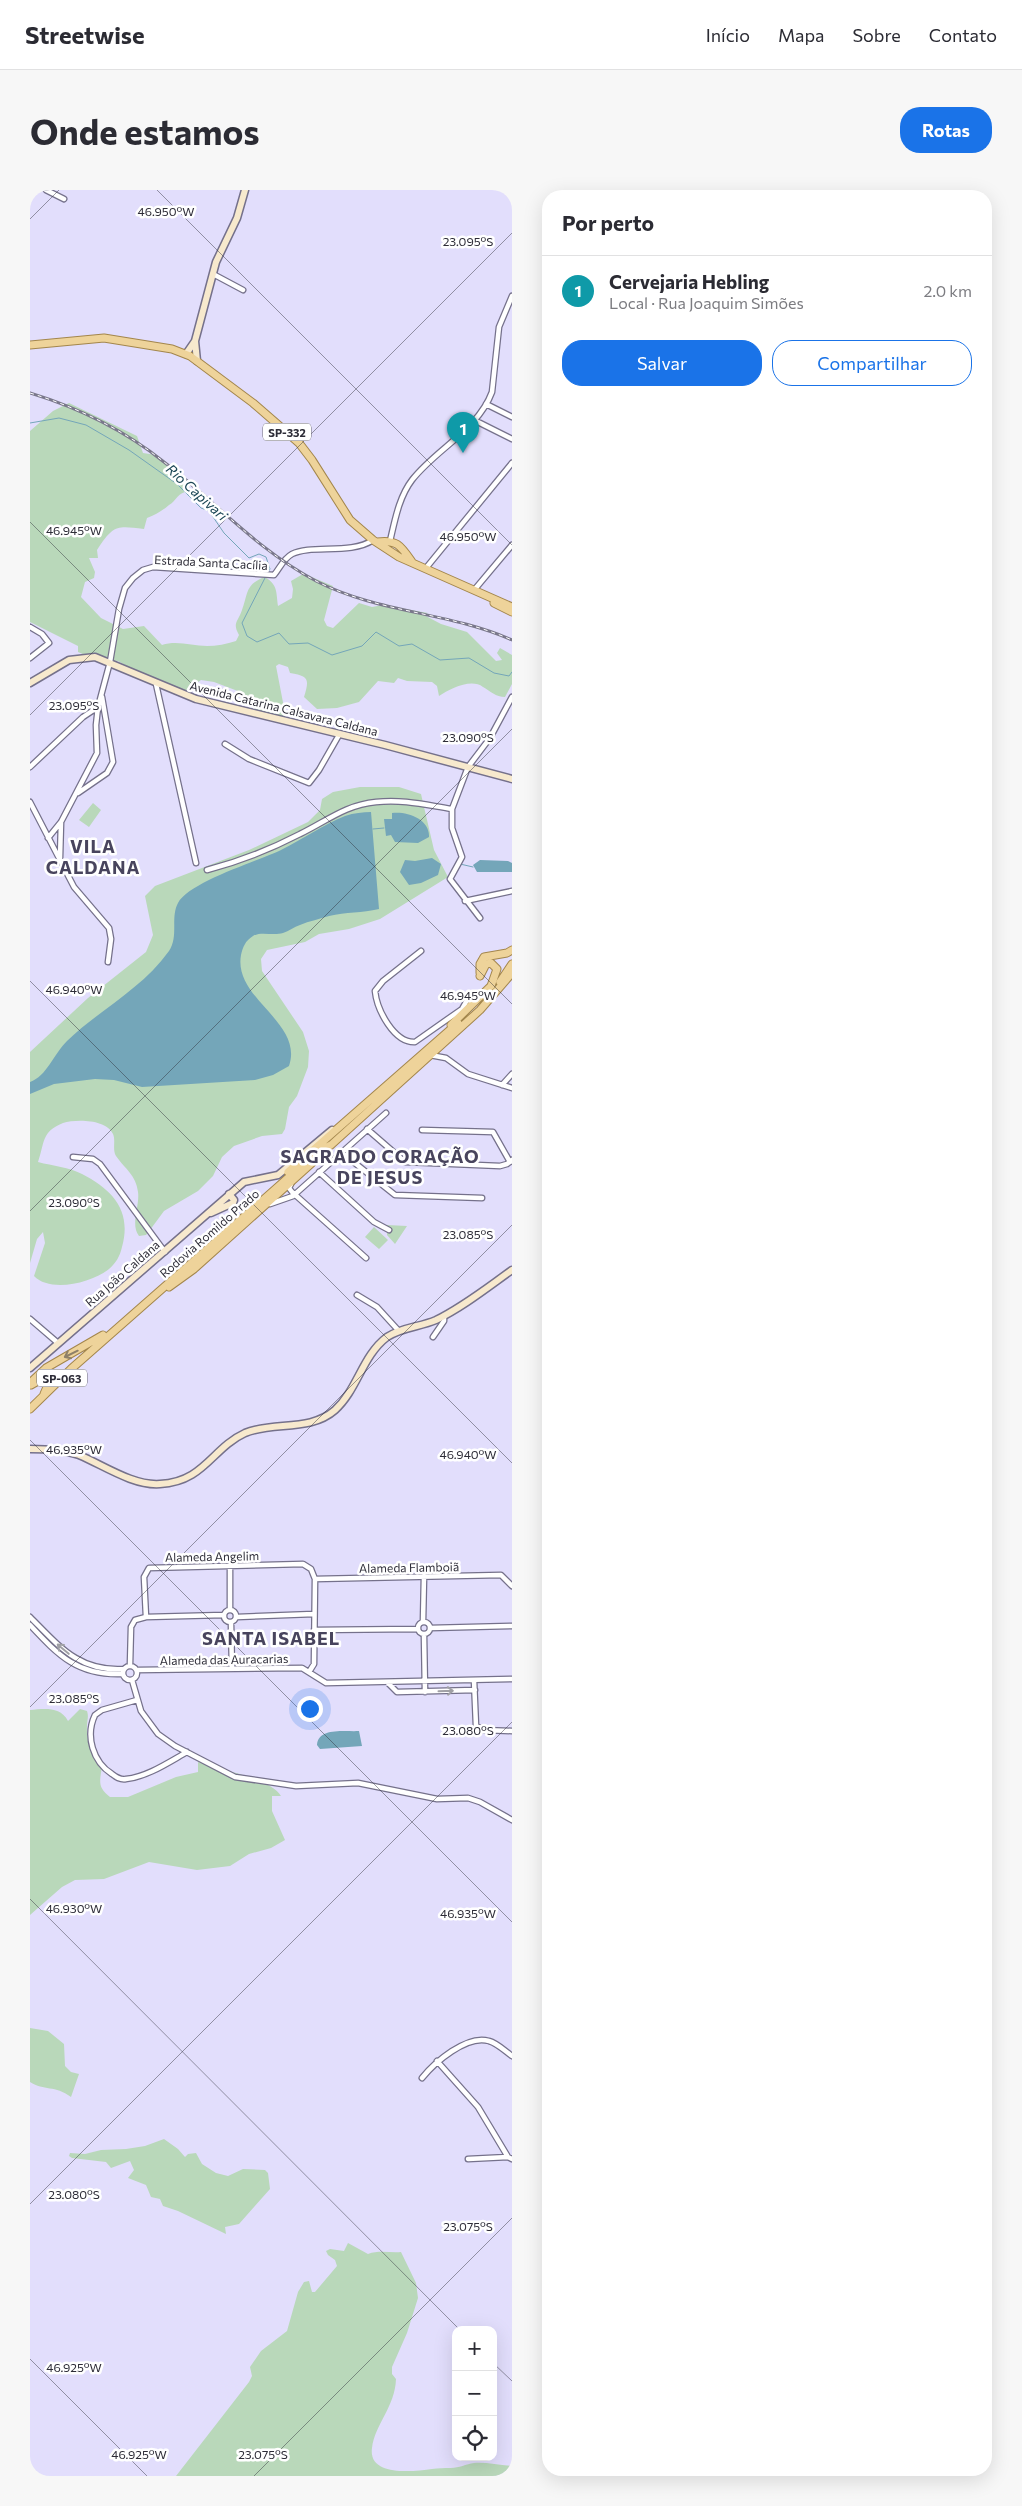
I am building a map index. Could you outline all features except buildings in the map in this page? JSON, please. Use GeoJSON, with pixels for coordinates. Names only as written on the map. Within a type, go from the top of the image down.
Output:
{"type":"FeatureCollection","features":[{"type":"Feature","properties":{"kind":"main road","name":"SP-332"},"geometry":{"type":"LineString","coordinates":[[30,345],[104,338],[172,349],[186,354],[253,403],[299,443],[350,520],[375,541],[398,557],[475,589],[512,612]]}},
{"type":"Feature","properties":{"kind":"main road"},"geometry":{"type":"LineString","coordinates":[[375,541],[390,541],[388,550]]}},
{"type":"Feature","properties":{"kind":"main road","name":"SP-332"},"geometry":{"type":"LineString","coordinates":[[390,541],[404,550],[413,562]]}},
{"type":"Feature","properties":{"kind":"main road"},"geometry":{"type":"LineString","coordinates":[[398,557],[404,550]]}},
{"type":"Feature","properties":{"kind":"main road","name":"SP-332"},"geometry":{"type":"LineString","coordinates":[[486,596],[512,607]]}},
{"type":"Feature","properties":{"kind":"main road"},"geometry":{"type":"LineString","coordinates":[[444,1036],[453,1022],[493,982],[497,969],[491,963],[486,964],[480,976],[482,958],[507,953],[512,950]]}},
{"type":"Feature","properties":{"kind":"main road","name":"Rodovia Romildo Prado"},"geometry":{"type":"LineString","coordinates":[[30,1384],[46,1368],[87,1346],[110,1329],[487,997],[512,964]]}},
{"type":"Feature","properties":{"kind":"main road","name":"Rodovia Romildo Prado"},"geometry":{"type":"LineString","coordinates":[[30,1409],[95,1348],[288,1178],[323,1149],[331,1146],[490,1001],[512,973]]}},
{"type":"Feature","properties":{"kind":"main road"},"geometry":{"type":"LineString","coordinates":[[30,1413],[156,1298],[194,1270],[331,1146]]}},
{"type":"Feature","properties":{"kind":"main road"},"geometry":{"type":"LineString","coordinates":[[30,1384],[42,1380],[47,1387],[45,1393],[30,1409]]}},
{"type":"Feature","properties":{"kind":"street"},"geometry":{"type":"LineString","coordinates":[[46,190],[64,200]]}},
{"type":"Feature","properties":{"kind":"street"},"geometry":{"type":"LineString","coordinates":[[197,361],[195,341],[212,274],[220,249],[237,218],[245,190]]}},
{"type":"Feature","properties":{"kind":"street"},"geometry":{"type":"LineString","coordinates":[[212,274],[243,290]]}},
{"type":"Feature","properties":{"kind":"street"},"geometry":{"type":"LineString","coordinates":[[390,541],[400,502],[411,481],[474,420],[492,392],[499,327],[510,308],[512,296]]}},
{"type":"Feature","properties":{"kind":"street"},"geometry":{"type":"LineString","coordinates":[[186,354],[195,341]]}},
{"type":"Feature","properties":{"kind":"street"},"geometry":{"type":"LineString","coordinates":[[486,404],[512,417]]}},
{"type":"Feature","properties":{"kind":"street"},"geometry":{"type":"LineString","coordinates":[[474,420],[512,439]]}},
{"type":"Feature","properties":{"kind":"street"},"geometry":{"type":"LineString","coordinates":[[426,568],[512,463]]}},
{"type":"Feature","properties":{"kind":"street","name":"Estrada Santa Cacília"},"geometry":{"type":"LineString","coordinates":[[61,822],[74,795],[82,786],[97,753],[98,707],[101,692],[110,662],[119,608],[125,588],[133,578],[143,570],[153,567],[275,574],[291,554],[300,551],[358,546],[375,541]]}},
{"type":"Feature","properties":{"kind":"street"},"geometry":{"type":"LineString","coordinates":[[475,589],[512,545]]}},
{"type":"Feature","properties":{"kind":"street"},"geometry":{"type":"LineString","coordinates":[[30,627],[42,634],[49,643],[30,658]]}},
{"type":"Feature","properties":{"kind":"street","name":"Avenida Catarina Calsavara Caldana"},"geometry":{"type":"LineString","coordinates":[[30,683],[69,660],[95,657],[196,700],[512,779]]}},
{"type":"Feature","properties":{"kind":"street"},"geometry":{"type":"LineString","coordinates":[[156,684],[196,863]]}},
{"type":"Feature","properties":{"kind":"street"},"geometry":{"type":"LineString","coordinates":[[74,795],[102,778],[111,768],[113,762],[101,692]]}},
{"type":"Feature","properties":{"kind":"street"},"geometry":{"type":"LineString","coordinates":[[480,918],[465,901],[450,879],[462,857],[452,828],[452,809],[468,767],[490,738],[512,697]]}},
{"type":"Feature","properties":{"kind":"street"},"geometry":{"type":"LineString","coordinates":[[30,767],[83,717],[98,707]]}},
{"type":"Feature","properties":{"kind":"street"},"geometry":{"type":"LineString","coordinates":[[225,744],[249,760],[308,783],[311,782],[319,770],[339,736]]}},
{"type":"Feature","properties":{"kind":"street"},"geometry":{"type":"LineString","coordinates":[[207,870],[300,834],[331,815],[353,806],[375,802],[407,801],[452,809]]}},
{"type":"Feature","properties":{"kind":"street"},"geometry":{"type":"LineString","coordinates":[[30,802],[78,893],[109,928],[111,939],[108,962]]}},
{"type":"Feature","properties":{"kind":"street"},"geometry":{"type":"LineString","coordinates":[[48,838],[61,822]]}},
{"type":"Feature","properties":{"kind":"street"},"geometry":{"type":"LineString","coordinates":[[60,861],[61,822]]}},
{"type":"Feature","properties":{"kind":"street"},"geometry":{"type":"LineString","coordinates":[[465,901],[512,892]]}},
{"type":"Feature","properties":{"kind":"street"},"geometry":{"type":"LineString","coordinates":[[421,951],[383,982],[375,991],[391,1028],[407,1041],[415,1042],[462,1009],[466,1002]]}},
{"type":"Feature","properties":{"kind":"street"},"geometry":{"type":"LineString","coordinates":[[446,1058],[442,1051],[444,1043],[490,1001]]}},
{"type":"Feature","properties":{"kind":"street"},"geometry":{"type":"LineString","coordinates":[[427,1057],[432,1054],[446,1058],[468,1074],[512,1088]]}},
{"type":"Feature","properties":{"kind":"street"},"geometry":{"type":"LineString","coordinates":[[502,1085],[512,1074]]}},
{"type":"Feature","properties":{"kind":"street"},"geometry":{"type":"LineString","coordinates":[[266,1205],[295,1194],[386,1112]]}},
{"type":"Feature","properties":{"kind":"street","name":"Rua João Caldana"},"geometry":{"type":"LineString","coordinates":[[30,1368],[244,1182],[278,1175],[323,1136],[344,1124]]}},
{"type":"Feature","properties":{"kind":"street"},"geometry":{"type":"LineString","coordinates":[[367,1129],[406,1162],[500,1166],[511,1161],[494,1132],[422,1130]]}},
{"type":"Feature","properties":{"kind":"street"},"geometry":{"type":"LineString","coordinates":[[341,1152],[395,1195],[482,1198]]}},
{"type":"Feature","properties":{"kind":"street"},"geometry":{"type":"LineString","coordinates":[[73,1157],[93,1159],[100,1164],[165,1252]]}},
{"type":"Feature","properties":{"kind":"street"},"geometry":{"type":"LineString","coordinates":[[319,1172],[374,1222],[389,1230]]}},
{"type":"Feature","properties":{"kind":"street"},"geometry":{"type":"LineString","coordinates":[[292,1182],[289,1190],[366,1258]]}},
{"type":"Feature","properties":{"kind":"street"},"geometry":{"type":"LineString","coordinates":[[30,1449],[76,1454],[141,1482],[154,1485],[184,1479],[207,1465],[238,1436],[257,1428],[306,1424],[328,1416],[349,1393],[372,1351],[398,1330],[426,1324],[444,1316],[512,1270]]}},
{"type":"Feature","properties":{"kind":"street"},"geometry":{"type":"LineString","coordinates":[[357,1295],[377,1307],[398,1330]]}},
{"type":"Feature","properties":{"kind":"street"},"geometry":{"type":"LineString","coordinates":[[433,1337],[444,1321],[444,1316]]}},
{"type":"Feature","properties":{"kind":"street"},"geometry":{"type":"LineString","coordinates":[[30,1319],[58,1343]]}},
{"type":"Feature","properties":{"kind":"street","name":"Alameda Angelim"},"geometry":{"type":"LineString","coordinates":[[146,1617],[144,1577],[149,1568],[296,1564],[308,1566],[315,1578]]}},
{"type":"Feature","properties":{"kind":"street"},"geometry":{"type":"LineString","coordinates":[[230,1566],[230,1610]]}},
{"type":"Feature","properties":{"kind":"street"},"geometry":{"type":"LineString","coordinates":[[417,1629],[420,1623],[423,1622],[424,1576]]}},
{"type":"Feature","properties":{"kind":"street","name":"Alameda Flamboiã"},"geometry":{"type":"LineString","coordinates":[[315,1578],[504,1576],[512,1586]]}},
{"type":"Feature","properties":{"kind":"street"},"geometry":{"type":"LineString","coordinates":[[309,1672],[314,1664],[315,1578]]}},
{"type":"Feature","properties":{"kind":"street"},"geometry":{"type":"LineString","coordinates":[[30,1625],[55,1652],[80,1668],[105,1675],[124,1671],[130,1665],[132,1624],[134,1620],[146,1617],[224,1615],[230,1610]]}},
{"type":"Feature","properties":{"kind":"street"},"geometry":{"type":"LineString","coordinates":[[230,1610],[234,1611],[237,1617]]}},
{"type":"Feature","properties":{"kind":"street"},"geometry":{"type":"LineString","coordinates":[[232,1669],[231,1623],[237,1617],[314,1614]]}},
{"type":"Feature","properties":{"kind":"street"},"geometry":{"type":"LineString","coordinates":[[224,1615],[226,1621],[231,1623]]}},
{"type":"Feature","properties":{"kind":"street"},"geometry":{"type":"LineString","coordinates":[[30,1617],[60,1647],[82,1663],[102,1669],[124,1671]]}},
{"type":"Feature","properties":{"kind":"street"},"geometry":{"type":"LineString","coordinates":[[423,1622],[427,1623],[430,1628]]}},
{"type":"Feature","properties":{"kind":"street"},"geometry":{"type":"LineString","coordinates":[[425,1692],[424,1635],[430,1628],[512,1626]]}},
{"type":"Feature","properties":{"kind":"street"},"geometry":{"type":"LineString","coordinates":[[314,1630],[417,1629]]}},
{"type":"Feature","properties":{"kind":"street"},"geometry":{"type":"LineString","coordinates":[[417,1629],[419,1633],[424,1635]]}},
{"type":"Feature","properties":{"kind":"street"},"geometry":{"type":"LineString","coordinates":[[130,1665],[137,1670],[136,1677],[132,1680]]}},
{"type":"Feature","properties":{"kind":"street","name":"Alameda das Auracarias"},"geometry":{"type":"LineString","coordinates":[[137,1670],[302,1668],[326,1683],[512,1679]]}},
{"type":"Feature","properties":{"kind":"street"},"geometry":{"type":"LineString","coordinates":[[124,1671],[125,1678],[132,1680]]}},
{"type":"Feature","properties":{"kind":"street"},"geometry":{"type":"LineString","coordinates":[[132,1680],[137,1700],[145,1718],[158,1734],[187,1752],[235,1777],[296,1786],[358,1783],[437,1799],[468,1798],[480,1802],[512,1820]]}},
{"type":"Feature","properties":{"kind":"street"},"geometry":{"type":"LineString","coordinates":[[474,1680],[476,1726],[479,1729],[512,1731]]}},
{"type":"Feature","properties":{"kind":"street"},"geometry":{"type":"LineString","coordinates":[[387,1682],[396,1692],[475,1690]]}},
{"type":"Feature","properties":{"kind":"street"},"geometry":{"type":"LineString","coordinates":[[137,1700],[102,1710],[95,1715],[92,1738],[98,1763],[118,1778],[126,1779],[158,1768],[187,1752]]}},
{"type":"Feature","properties":{"kind":"street"},"geometry":{"type":"LineString","coordinates":[[422,2078],[437,2061],[457,2048],[484,2040],[492,2042],[512,2056]]}},
{"type":"Feature","properties":{"kind":"street"},"geometry":{"type":"LineString","coordinates":[[437,2061],[478,2107],[510,2158]]}},
{"type":"Feature","properties":{"kind":"street"},"geometry":{"type":"LineString","coordinates":[[468,2159],[510,2158]]}},
{"type":"Feature","properties":{"kind":"green space"},"geometry":{"type":"Polygon","coordinates":[[[69,403],[137,436],[143,453],[156,455],[178,471],[189,486],[185,492],[158,513],[147,518],[144,529],[122,527],[112,531],[97,550],[98,558],[89,558],[95,572],[94,578],[85,582],[81,597],[101,618],[123,629],[144,626],[162,645],[179,643],[214,646],[225,644],[236,641],[239,635],[236,622],[248,590],[254,583],[265,577],[269,580],[276,589],[278,606],[292,598],[293,589],[291,581],[303,574],[333,586],[324,620],[327,626],[333,628],[359,603],[372,607],[383,605],[428,613],[424,615],[441,624],[467,632],[496,661],[502,660],[497,653],[500,648],[512,655],[512,684],[505,697],[496,695],[473,684],[455,688],[439,696],[437,686],[432,682],[407,681],[398,678],[394,683],[378,681],[359,702],[337,708],[317,709],[304,697],[307,686],[306,679],[301,675],[290,673],[288,667],[279,664],[276,666],[286,718],[260,712],[245,704],[243,693],[214,682],[201,680],[186,691],[182,691],[163,681],[139,673],[118,661],[92,658],[78,652],[78,646],[30,622],[30,431],[53,411],[69,403]]]}},
{"type":"Feature","properties":{"kind":"green space"},"geometry":{"type":"Polygon","coordinates":[[[360,787],[399,787],[421,794],[434,850],[448,877],[380,919],[349,929],[319,934],[305,942],[267,950],[261,959],[262,971],[303,1032],[309,1051],[308,1067],[297,1096],[289,1107],[285,1129],[282,1134],[262,1136],[234,1146],[222,1157],[213,1176],[198,1191],[164,1211],[146,1235],[139,1236],[136,1232],[137,1186],[133,1177],[116,1156],[114,1137],[109,1129],[104,1125],[90,1121],[75,1121],[63,1123],[51,1130],[45,1138],[38,1162],[77,1172],[103,1187],[111,1195],[122,1212],[124,1234],[117,1259],[102,1274],[71,1284],[50,1284],[41,1281],[34,1276],[45,1243],[43,1232],[37,1239],[30,1263],[30,1052],[88,998],[146,952],[153,935],[145,896],[155,886],[249,850],[308,822],[320,810],[322,799],[333,792],[360,787]]]}},
{"type":"Feature","properties":{"kind":"green space"},"geometry":{"type":"Polygon","coordinates":[[[93,803],[101,810],[89,827],[79,820],[93,803]]]}},
{"type":"Feature","properties":{"kind":"green space"},"geometry":{"type":"Polygon","coordinates":[[[387,1225],[407,1226],[395,1244],[387,1235],[387,1225]]]}},
{"type":"Feature","properties":{"kind":"green space"},"geometry":{"type":"Polygon","coordinates":[[[374,1227],[388,1240],[379,1249],[365,1237],[374,1227]]]}},
{"type":"Feature","properties":{"kind":"green space"},"geometry":{"type":"Polygon","coordinates":[[[46,1709],[56,1711],[65,1716],[68,1721],[80,1709],[87,1711],[89,1743],[95,1757],[102,1766],[101,1787],[110,1797],[128,1797],[176,1777],[198,1772],[198,1762],[256,1779],[275,1790],[281,1796],[272,1796],[272,1811],[285,1840],[271,1848],[249,1854],[230,1866],[197,1870],[149,1862],[104,1879],[75,1880],[62,1887],[30,1915],[30,1710],[46,1709]]]}},
{"type":"Feature","properties":{"kind":"green space"},"geometry":{"type":"Polygon","coordinates":[[[30,2028],[48,2031],[64,2044],[65,2066],[71,2072],[79,2074],[71,2097],[60,2091],[30,2082],[30,2028]]]}},
{"type":"Feature","properties":{"kind":"green space"},"geometry":{"type":"Polygon","coordinates":[[[164,2139],[178,2149],[185,2157],[188,2154],[196,2153],[202,2164],[216,2173],[228,2176],[243,2169],[265,2170],[268,2173],[270,2189],[239,2224],[225,2227],[226,2234],[178,2211],[163,2206],[160,2199],[151,2197],[146,2185],[128,2178],[134,2170],[130,2161],[111,2168],[106,2162],[69,2156],[70,2153],[85,2154],[101,2150],[145,2146],[164,2139]]]}},
{"type":"Feature","properties":{"kind":"green space"},"geometry":{"type":"Polygon","coordinates":[[[348,2243],[368,2254],[401,2252],[416,2283],[418,2298],[407,2333],[392,2367],[392,2374],[396,2379],[395,2389],[374,2439],[373,2457],[377,2464],[393,2470],[413,2471],[488,2463],[512,2466],[512,2476],[176,2476],[249,2382],[252,2376],[250,2367],[261,2351],[287,2331],[298,2292],[304,2282],[309,2281],[312,2292],[315,2292],[337,2266],[335,2260],[326,2251],[330,2249],[344,2251],[348,2243]]]}},
{"type":"Feature","properties":{"kind":"water"},"geometry":{"type":"Polygon","coordinates":[[[371,812],[379,909],[329,916],[303,924],[283,933],[253,936],[245,944],[241,955],[241,971],[247,985],[287,1036],[291,1050],[289,1066],[273,1075],[255,1080],[142,1087],[114,1080],[95,1079],[54,1084],[30,1094],[30,1082],[41,1075],[67,1041],[146,977],[169,951],[174,939],[176,909],[178,903],[185,895],[209,880],[281,850],[345,816],[371,812]]]}},
{"type":"Feature","properties":{"kind":"water"},"geometry":{"type":"Polygon","coordinates":[[[392,813],[404,813],[422,821],[426,825],[429,837],[418,843],[395,842],[391,835],[386,836],[384,819],[392,819],[392,813]]]}},
{"type":"Feature","properties":{"kind":"water"},"geometry":{"type":"Polygon","coordinates":[[[432,858],[441,864],[438,875],[421,883],[409,885],[400,872],[405,860],[415,861],[432,858]]]}},
{"type":"Feature","properties":{"kind":"water"},"geometry":{"type":"Polygon","coordinates":[[[480,860],[508,861],[512,863],[512,872],[477,872],[473,865],[480,860]]]}},
{"type":"Feature","properties":{"kind":"water"},"geometry":{"type":"Polygon","coordinates":[[[359,1731],[362,1746],[320,1749],[317,1745],[322,1735],[327,1733],[359,1731]]]}},
{"type":"Feature","properties":{"kind":"waterway","name":"Rio Capivari"},"geometry":{"type":"LineString","coordinates":[[30,423],[59,418],[86,425],[129,450],[177,484],[201,508],[209,511],[224,533],[249,558],[259,554],[266,557],[270,569],[268,572]]}},
{"type":"Feature","properties":{"kind":"waterway","name":"Rio Capivari"},"geometry":{"type":"LineString","coordinates":[[266,576],[242,623],[247,636],[257,642],[279,633],[289,644],[308,643],[332,655],[362,646],[376,632],[399,646],[412,644],[440,660],[469,658],[494,673],[509,676],[512,672]]}},
{"type":"Feature","properties":{"kind":"waterway"},"geometry":{"type":"LineString","coordinates":[[373,829],[384,828]]}},
{"type":"Feature","properties":{"kind":"waterway"},"geometry":{"type":"LineString","coordinates":[[460,864],[473,867]]}},
{"type":"Feature","properties":{"kind":"railway"},"geometry":{"type":"LineString","coordinates":[[30,393],[100,421],[149,450],[274,555],[316,581],[364,600],[464,623],[512,640]]}},
{"type":"Feature","properties":{"kind":"place","name":"Cervejaria Hebling"},"geometry":{"type":"Point","coordinates":[463,453]}},
{"type":"Feature","properties":{"kind":"district","name":"VILA CALDANA"},"geometry":{"type":"Point","coordinates":[93,856]}},
{"type":"Feature","properties":{"kind":"district","name":"SAGRADO CORAÇÃO DE JESUS"},"geometry":{"type":"Point","coordinates":[380,1166]}},
{"type":"Feature","properties":{"kind":"district","name":"SANTA ISABEL"},"geometry":{"type":"Point","coordinates":[271,1638]}}]}
